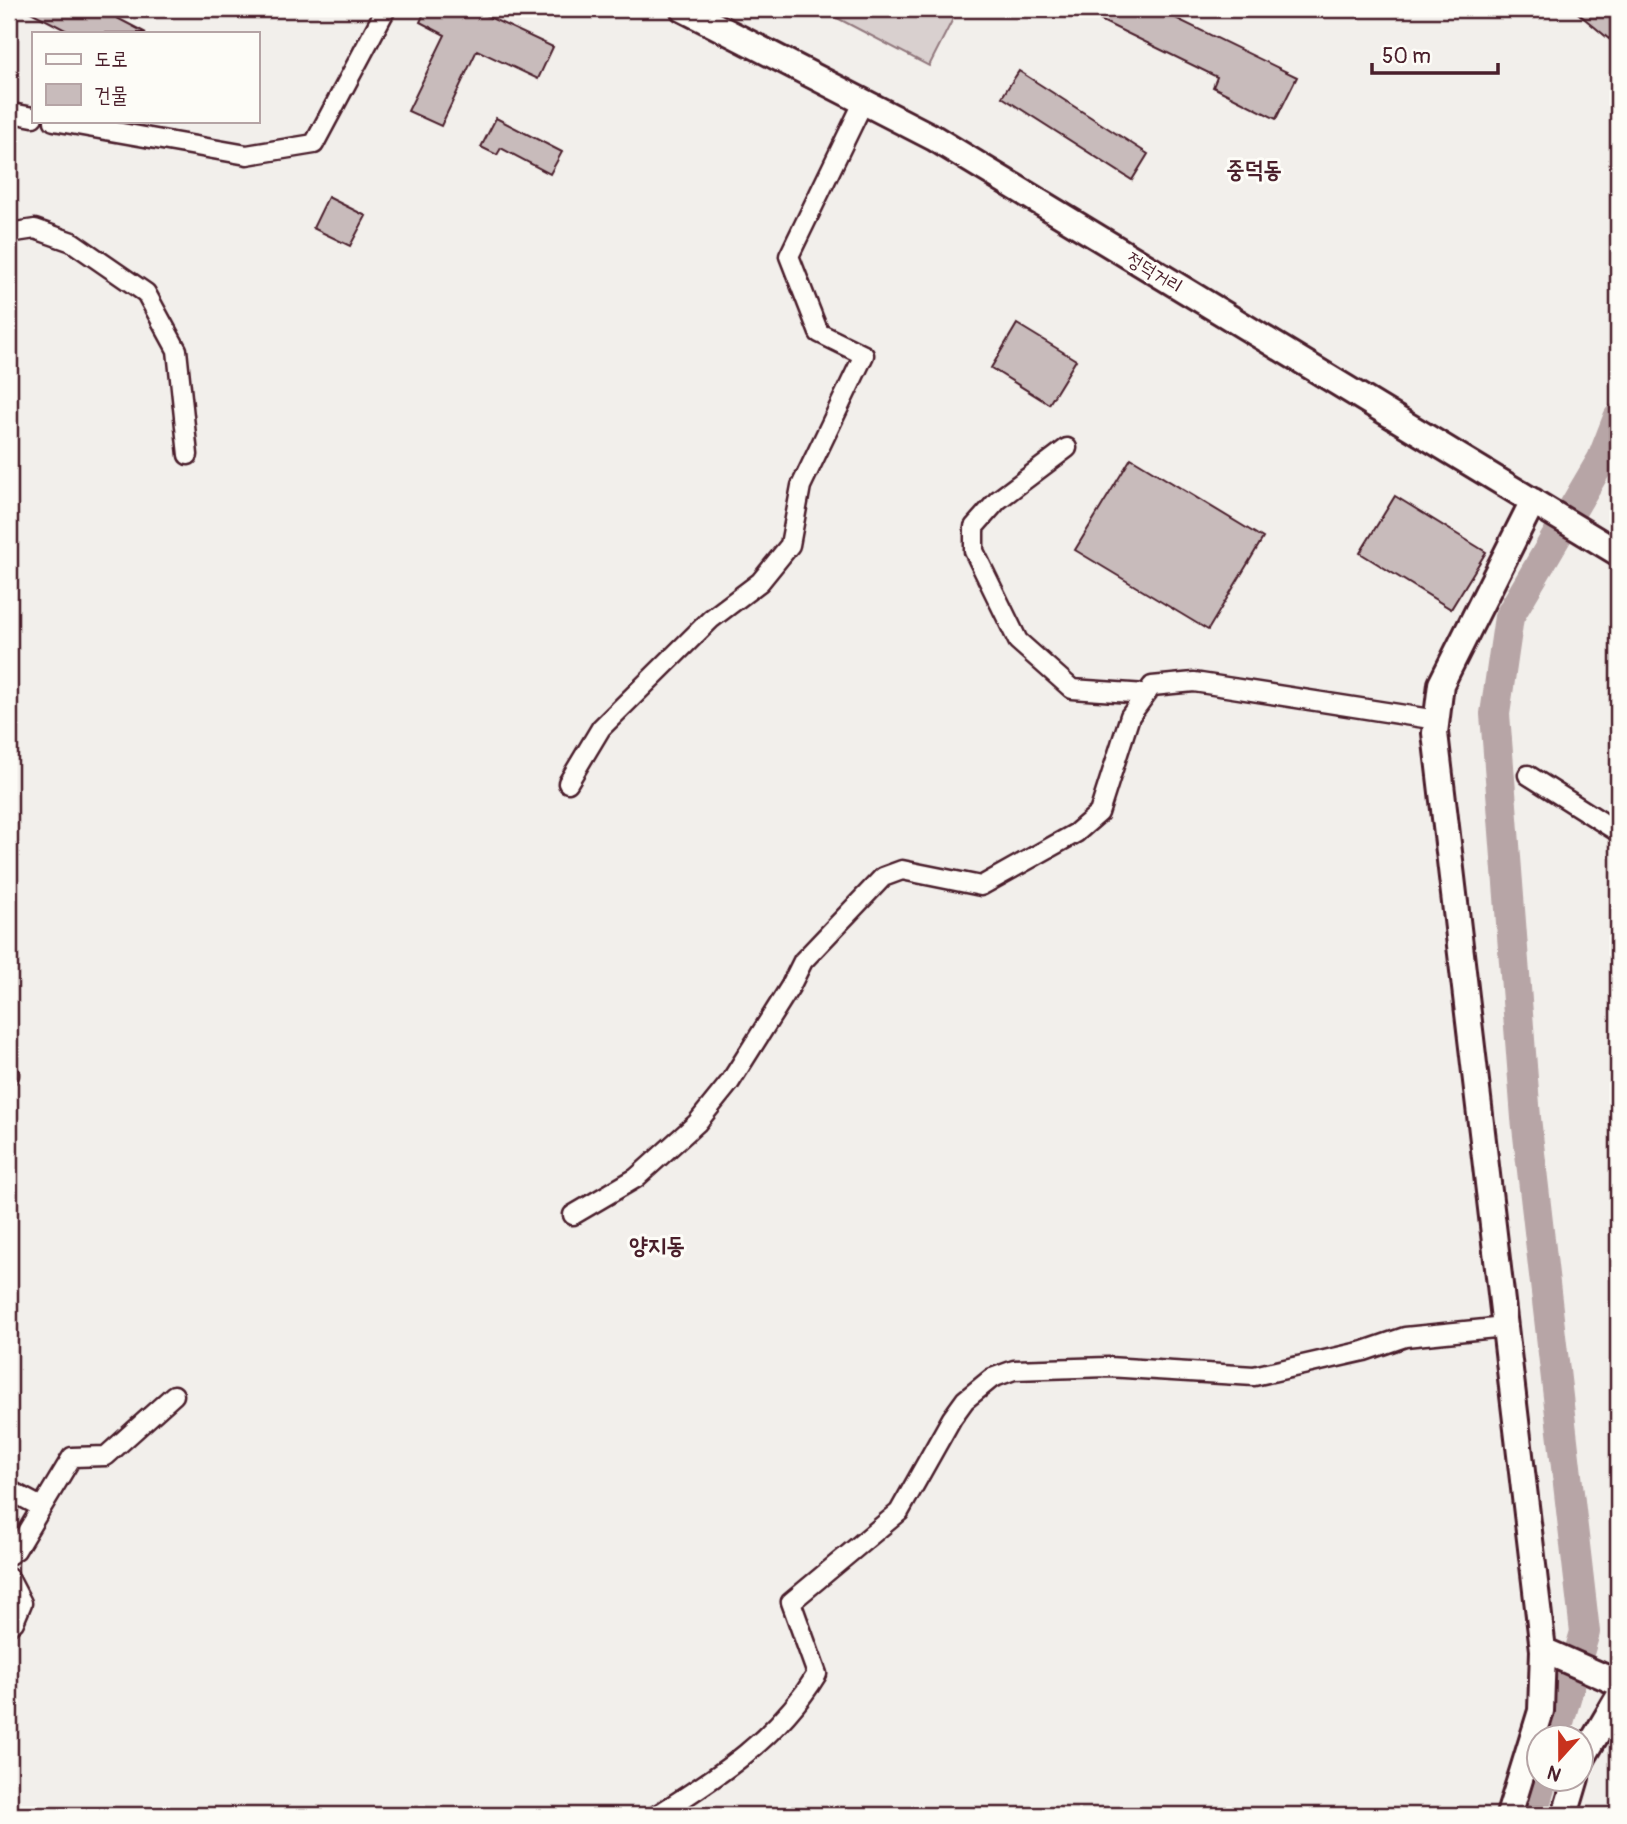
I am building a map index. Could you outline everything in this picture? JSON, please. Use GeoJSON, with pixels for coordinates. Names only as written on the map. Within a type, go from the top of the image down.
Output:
{"type":"FeatureCollection","features":[{"type":"Feature","properties":{"kind":"street"},"geometry":{"type":"LineString","coordinates":[[60,122],[247,155],[314,144],[386,9]]}},
{"type":"Feature","properties":{"kind":"street","name":"정덕거리"},"geometry":{"type":"LineString","coordinates":[[683,9],[934,138],[1608,546]]}},
{"type":"Feature","properties":{"kind":"street"},"geometry":{"type":"LineString","coordinates":[[568,783],[601,728],[711,619],[760,582],[790,545],[801,486],[864,355],[819,333],[789,256],[863,103]]}},
{"type":"Feature","properties":{"kind":"street"},"geometry":{"type":"LineString","coordinates":[[9,233],[35,229],[72,242],[146,293],[177,351],[188,455]]}},
{"type":"Feature","properties":{"kind":"street"},"geometry":{"type":"LineString","coordinates":[[1067,448],[998,500],[974,527],[974,551],[1018,641],[1048,670],[1072,689],[1146,694]]}},
{"type":"Feature","properties":{"kind":"street"},"geometry":{"type":"LineString","coordinates":[[1509,1815],[1541,1711],[1543,1650],[1435,733],[1441,684],[1541,506]]}},
{"type":"Feature","properties":{"kind":"street"},"geometry":{"type":"LineString","coordinates":[[573,1215],[636,1178],[697,1123],[730,1082],[790,987],[803,961],[883,877],[902,870],[981,886],[1076,833],[1099,813],[1130,716],[1152,686],[1194,682],[1437,720]]}},
{"type":"Feature","properties":{"kind":"street"},"geometry":{"type":"LineString","coordinates":[[1528,775],[1618,832]]}},
{"type":"Feature","properties":{"kind":"street"},"geometry":{"type":"LineString","coordinates":[[657,1815],[735,1765],[801,1701],[817,1674],[792,1602],[900,1512],[952,1418],[965,1400],[992,1378],[1014,1370],[1108,1367],[1254,1376],[1364,1351],[1405,1337],[1505,1327]]}},
{"type":"Feature","properties":{"kind":"street"},"geometry":{"type":"LineString","coordinates":[[9,1555],[16,1550],[72,1457],[106,1456],[174,1395]]}},
{"type":"Feature","properties":{"kind":"street"},"geometry":{"type":"LineString","coordinates":[[9,1490],[41,1507]]}},
{"type":"Feature","properties":{"kind":"street"},"geometry":{"type":"LineString","coordinates":[[9,1578],[22,1603],[14,1622],[9,1626]]}},
{"type":"Feature","properties":{"kind":"street"},"geometry":{"type":"LineString","coordinates":[[1543,1650],[1618,1683]]}},
{"type":"Feature","properties":{"kind":"street"},"geometry":{"type":"LineString","coordinates":[[1596,1734],[1618,1698]]}},
{"type":"Feature","properties":{"kind":"street"},"geometry":{"type":"LineString","coordinates":[[1565,1815],[1572,1792]]}},
{"type":"Feature","properties":{"kind":"shaded area"},"geometry":{"type":"Polygon","coordinates":[[[820,9],[958,9],[929,66],[820,9]]]}},
{"type":"Feature","properties":{"kind":"building"},"geometry":{"type":"Polygon","coordinates":[[[25,9],[100,9],[144,32],[69,32],[25,9]]]}},
{"type":"Feature","properties":{"kind":"building"},"geometry":{"type":"Polygon","coordinates":[[[426,9],[472,9],[553,47],[538,79],[477,50],[441,126],[408,111],[445,35],[420,22],[426,9]]]}},
{"type":"Feature","properties":{"kind":"building"},"geometry":{"type":"Polygon","coordinates":[[[1103,9],[1157,9],[1297,77],[1276,119],[1213,87],[1217,77],[1098,19],[1103,9]]]}},
{"type":"Feature","properties":{"kind":"building"},"geometry":{"type":"Polygon","coordinates":[[[1573,9],[1618,9],[1618,29],[1609,39],[1573,9]]]}},
{"type":"Feature","properties":{"kind":"building"},"geometry":{"type":"Polygon","coordinates":[[[1019,71],[1148,154],[1132,180],[1002,97],[1019,71]]]}},
{"type":"Feature","properties":{"kind":"building"},"geometry":{"type":"Polygon","coordinates":[[[496,118],[562,152],[550,174],[501,148],[497,155],[481,147],[496,118]]]}},
{"type":"Feature","properties":{"kind":"building"},"geometry":{"type":"Polygon","coordinates":[[[328,197],[366,216],[350,246],[313,228],[328,197]]]}},
{"type":"Feature","properties":{"kind":"building"},"geometry":{"type":"Polygon","coordinates":[[[1017,324],[1076,360],[1049,404],[991,368],[1017,324]]]}},
{"type":"Feature","properties":{"kind":"building"},"geometry":{"type":"Polygon","coordinates":[[[1131,458],[1263,538],[1208,630],[1075,550],[1131,458]]]}},
{"type":"Feature","properties":{"kind":"building"},"geometry":{"type":"Polygon","coordinates":[[[1395,496],[1486,552],[1451,609],[1360,553],[1395,496]]]}},
{"type":"Feature","properties":{"kind":"waterway"},"geometry":{"type":"LineString","coordinates":[[1559,1722],[1585,1632],[1526,1118],[1495,714],[1509,617],[1602,459],[1618,418]]}},
{"type":"Feature","properties":{"kind":"waterway"},"geometry":{"type":"LineString","coordinates":[[1532,1815],[1539,1792]]}},
{"type":"Feature","properties":{"kind":"district","name":"중덕동"},"geometry":{"type":"Point","coordinates":[1254,169]}},
{"type":"Feature","properties":{"kind":"district","name":"양지동"},"geometry":{"type":"Point","coordinates":[657,1245]}}]}
